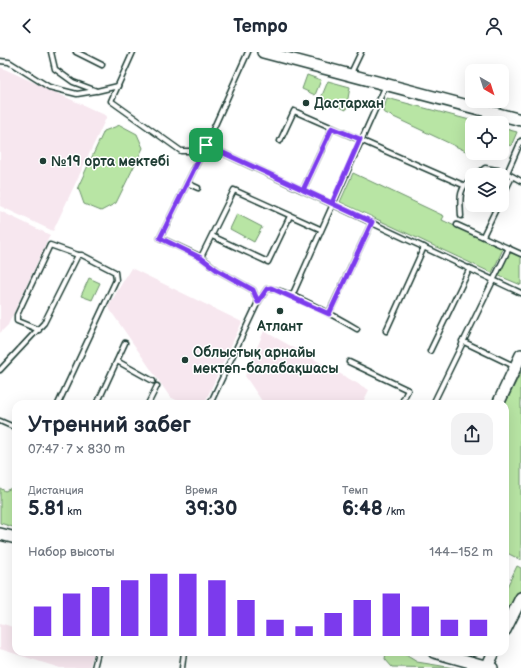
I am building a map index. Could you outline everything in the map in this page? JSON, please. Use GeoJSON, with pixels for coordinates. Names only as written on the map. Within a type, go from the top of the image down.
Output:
{"type":"FeatureCollection","features":[{"type":"Feature","properties":{"kind":"street"},"geometry":{"type":"LineString","coordinates":[[263,52],[276,54],[521,120]]}},
{"type":"Feature","properties":{"kind":"street"},"geometry":{"type":"LineString","coordinates":[[500,400],[521,355]]}},
{"type":"Feature","properties":{"kind":"street"},"geometry":{"type":"LineString","coordinates":[[0,534],[12,537]]}},
{"type":"Feature","properties":{"kind":"street"},"geometry":{"type":"LineString","coordinates":[[509,622],[521,598]]}},
{"type":"Feature","properties":{"kind":"street"},"geometry":{"type":"LineString","coordinates":[[449,656],[490,667],[493,656]]}},
{"type":"Feature","properties":{"kind":"lane"},"geometry":{"type":"LineString","coordinates":[[51,52],[55,69],[73,82],[95,91]]}},
{"type":"Feature","properties":{"kind":"lane"},"geometry":{"type":"LineString","coordinates":[[76,52],[102,65]]}},
{"type":"Feature","properties":{"kind":"lane"},"geometry":{"type":"LineString","coordinates":[[133,52],[111,101],[181,151],[196,151],[206,145]]}},
{"type":"Feature","properties":{"kind":"lane"},"geometry":{"type":"LineString","coordinates":[[248,52],[206,145],[160,238],[201,258],[217,270],[253,290],[258,302]]}},
{"type":"Feature","properties":{"kind":"lane"},"geometry":{"type":"LineString","coordinates":[[350,75],[361,52]]}},
{"type":"Feature","properties":{"kind":"lane"},"geometry":{"type":"LineString","coordinates":[[0,61],[9,62],[49,87],[77,94],[118,86]]}},
{"type":"Feature","properties":{"kind":"lane"},"geometry":{"type":"LineString","coordinates":[[292,296],[320,229],[386,84]]}},
{"type":"Feature","properties":{"kind":"lane"},"geometry":{"type":"LineString","coordinates":[[280,141],[294,111],[463,185],[460,199],[461,216]]}},
{"type":"Feature","properties":{"kind":"lane"},"geometry":{"type":"LineString","coordinates":[[303,190],[332,128]]}},
{"type":"Feature","properties":{"kind":"lane"},"geometry":{"type":"LineString","coordinates":[[508,168],[521,141]]}},
{"type":"Feature","properties":{"kind":"lane"},"geometry":{"type":"LineString","coordinates":[[206,145],[521,293]]}},
{"type":"Feature","properties":{"kind":"lane"},"geometry":{"type":"LineString","coordinates":[[509,175],[521,182]]}},
{"type":"Feature","properties":{"kind":"lane"},"geometry":{"type":"LineString","coordinates":[[509,183],[512,177]]}},
{"type":"Feature","properties":{"kind":"lane"},"geometry":{"type":"LineString","coordinates":[[187,183],[198,188]]}},
{"type":"Feature","properties":{"kind":"lane"},"geometry":{"type":"LineString","coordinates":[[201,258],[234,190],[320,229]]}},
{"type":"Feature","properties":{"kind":"lane"},"geometry":{"type":"LineString","coordinates":[[483,236],[495,212]]}},
{"type":"Feature","properties":{"kind":"lane"},"geometry":{"type":"LineString","coordinates":[[212,236],[268,262],[290,216]]}},
{"type":"Feature","properties":{"kind":"lane"},"geometry":{"type":"LineString","coordinates":[[329,314],[372,222]]}},
{"type":"Feature","properties":{"kind":"lane"},"geometry":{"type":"LineString","coordinates":[[457,225],[521,254]]}},
{"type":"Feature","properties":{"kind":"lane"},"geometry":{"type":"LineString","coordinates":[[39,330],[17,321],[17,315],[50,245],[82,255],[115,272],[116,275],[60,400]]}},
{"type":"Feature","properties":{"kind":"lane"},"geometry":{"type":"LineString","coordinates":[[386,331],[424,247]]}},
{"type":"Feature","properties":{"kind":"lane"},"geometry":{"type":"LineString","coordinates":[[435,400],[462,341],[509,248]]}},
{"type":"Feature","properties":{"kind":"lane"},"geometry":{"type":"LineString","coordinates":[[0,370],[44,323],[78,255]]}},
{"type":"Feature","properties":{"kind":"lane"},"geometry":{"type":"LineString","coordinates":[[430,351],[470,268]]}},
{"type":"Feature","properties":{"kind":"lane"},"geometry":{"type":"LineString","coordinates":[[212,400],[258,302],[267,289],[271,288],[292,296],[357,329]]}},
{"type":"Feature","properties":{"kind":"lane"},"geometry":{"type":"LineString","coordinates":[[462,341],[516,366]]}},
{"type":"Feature","properties":{"kind":"lane"},"geometry":{"type":"LineString","coordinates":[[99,400],[125,343]]}},
{"type":"Feature","properties":{"kind":"lane"},"geometry":{"type":"LineString","coordinates":[[117,361],[154,382]]}},
{"type":"Feature","properties":{"kind":"lane"},"geometry":{"type":"LineString","coordinates":[[349,362],[408,390],[404,400]]}},
{"type":"Feature","properties":{"kind":"lane"},"geometry":{"type":"LineString","coordinates":[[150,400],[157,386]]}},
{"type":"Feature","properties":{"kind":"lane"},"geometry":{"type":"LineString","coordinates":[[0,421],[12,426]]}},
{"type":"Feature","properties":{"kind":"lane"},"geometry":{"type":"LineString","coordinates":[[96,667],[97,656]]}},
{"type":"Feature","properties":{"kind":"lane"},"geometry":{"type":"LineString","coordinates":[[182,668],[184,656]]}},
{"type":"Feature","properties":{"kind":"shaded area","name":"№19 орта мектебі"},"geometry":{"type":"Polygon","coordinates":[[[0,67],[107,116],[53,231],[0,206],[0,67]]]}},
{"type":"Feature","properties":{"kind":"shaded area"},"geometry":{"type":"Polygon","coordinates":[[[0,211],[50,235],[8,325],[0,333],[0,211]]]}},
{"type":"Feature","properties":{"kind":"shaded area","name":"Облыстық арнайы мектеп-балабақшасы"},"geometry":{"type":"Polygon","coordinates":[[[131,268],[242,322],[206,400],[176,400],[170,397],[108,307],[131,268]]]}},
{"type":"Feature","properties":{"kind":"shaded area"},"geometry":{"type":"Polygon","coordinates":[[[264,331],[369,390],[364,400],[261,400],[245,376],[264,331]]]}},
{"type":"Feature","properties":{"kind":"shaded area"},"geometry":{"type":"Polygon","coordinates":[[[0,623],[12,627],[12,653],[0,649],[0,623]]]}},
{"type":"Feature","properties":{"kind":"shaded area"},"geometry":{"type":"Polygon","coordinates":[[[22,656],[93,656],[89,668],[60,668],[22,656]]]}},
{"type":"Feature","properties":{"kind":"green space"},"geometry":{"type":"Polygon","coordinates":[[[307,75],[321,80],[315,95],[302,89],[307,75]]]}},
{"type":"Feature","properties":{"kind":"green space"},"geometry":{"type":"Polygon","coordinates":[[[328,81],[350,87],[346,110],[321,98],[328,81]]]}},
{"type":"Feature","properties":{"kind":"green space"},"geometry":{"type":"Polygon","coordinates":[[[387,98],[465,119],[465,151],[383,112],[387,98]]]}},
{"type":"Feature","properties":{"kind":"green space"},"geometry":{"type":"Polygon","coordinates":[[[120,125],[137,134],[143,148],[116,203],[101,211],[84,204],[78,187],[104,131],[120,125]]]}},
{"type":"Feature","properties":{"kind":"green space"},"geometry":{"type":"Polygon","coordinates":[[[509,130],[517,132],[511,146],[509,145],[509,130]]]}},
{"type":"Feature","properties":{"kind":"green space"},"geometry":{"type":"Polygon","coordinates":[[[353,173],[444,216],[442,220],[503,249],[492,273],[340,202],[353,173]]]}},
{"type":"Feature","properties":{"kind":"green space"},"geometry":{"type":"Polygon","coordinates":[[[237,214],[262,227],[254,242],[230,229],[237,214]]]}},
{"type":"Feature","properties":{"kind":"green space"},"geometry":{"type":"Polygon","coordinates":[[[513,252],[521,256],[521,285],[497,275],[507,256],[513,252]]]}},
{"type":"Feature","properties":{"kind":"green space"},"geometry":{"type":"Polygon","coordinates":[[[89,278],[100,283],[92,300],[81,296],[89,278]]]}},
{"type":"Feature","properties":{"kind":"green space"},"geometry":{"type":"Polygon","coordinates":[[[521,372],[521,560],[509,554],[509,400],[507,400],[521,372]]]}},
{"type":"Feature","properties":{"kind":"green space"},"geometry":{"type":"Polygon","coordinates":[[[0,488],[5,491],[12,488],[12,527],[0,523],[0,488]]]}},
{"type":"Feature","properties":{"kind":"green space"},"geometry":{"type":"Polygon","coordinates":[[[517,566],[521,568],[521,589],[509,614],[509,583],[517,566]]]}},
{"type":"Feature","properties":{"kind":"green space"},"geometry":{"type":"Polygon","coordinates":[[[385,656],[407,656],[417,662],[454,668],[392,667],[385,659],[385,656]]]}},
{"type":"Feature","properties":{"kind":"place","name":"Дастархан"},"geometry":{"type":"Point","coordinates":[306,103]}},
{"type":"Feature","properties":{"kind":"place","name":"№19 орта мектебі"},"geometry":{"type":"Point","coordinates":[43,161]}},
{"type":"Feature","properties":{"kind":"place","name":"Атлант"},"geometry":{"type":"Point","coordinates":[280,311]}},
{"type":"Feature","properties":{"kind":"place","name":"Облыстық арнайы мектеп-балабақшасы"},"geometry":{"type":"Point","coordinates":[185,360]}},
{"type":"Feature","properties":{"kind":"route"},"geometry":{"type":"LineString","coordinates":[[206,145],[160,238],[201,258],[217,270],[253,290],[258,302],[267,289],[271,288],[292,296],[329,314],[372,222],[303,190],[332,128],[360,139],[332,203],[206,145]]}}]}
